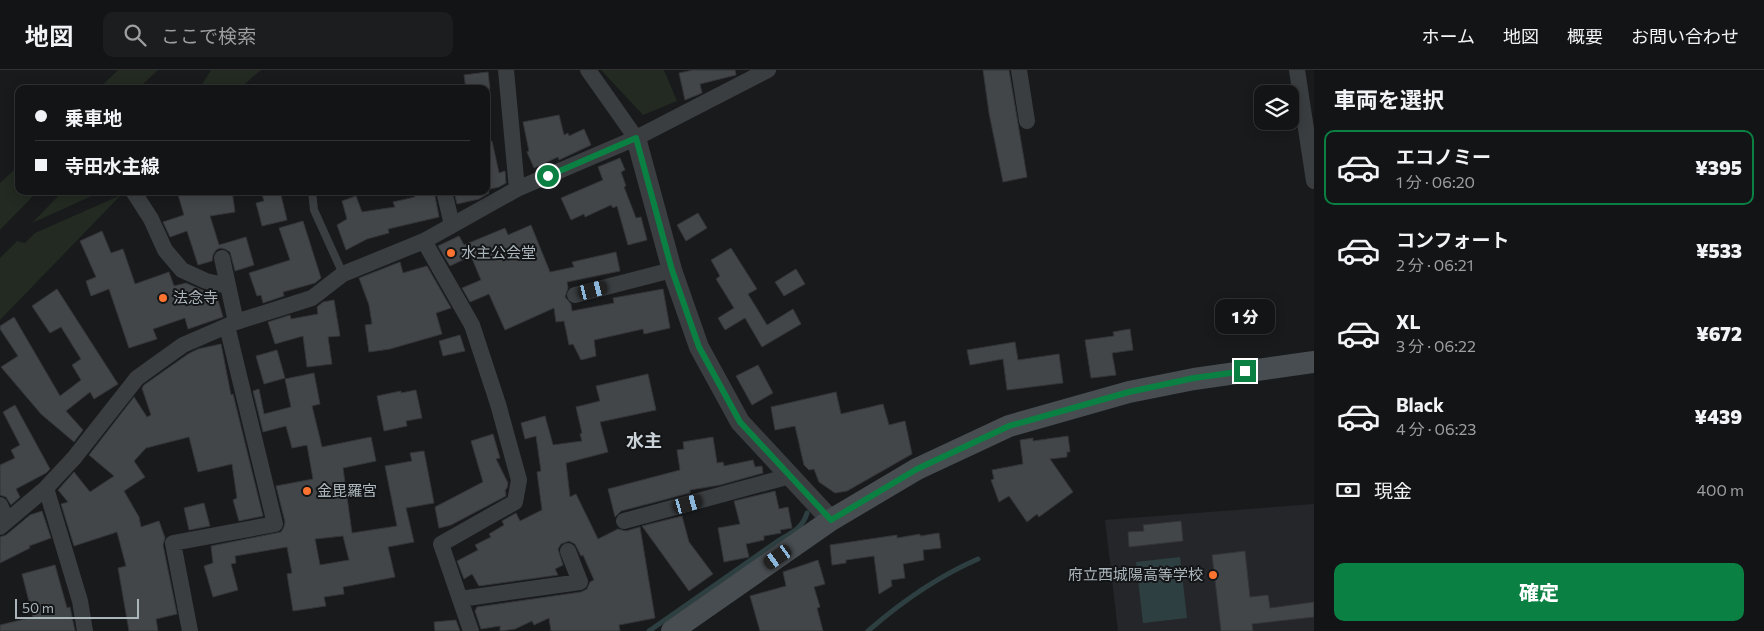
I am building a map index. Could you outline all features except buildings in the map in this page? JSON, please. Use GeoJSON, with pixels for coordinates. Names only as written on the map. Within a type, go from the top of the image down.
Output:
{"type":"FeatureCollection","features":[{"type":"Feature","properties":{"kind":"main road"},"geometry":{"type":"LineString","coordinates":[[672,631],[831,520],[917,469],[1009,426],[1138,390],[1194,378],[1314,362]]}},
{"type":"Feature","properties":{"kind":"street"},"geometry":{"type":"LineString","coordinates":[[506,70],[517,189]]}},
{"type":"Feature","properties":{"kind":"street"},"geometry":{"type":"LineString","coordinates":[[588,70],[636,138],[672,270],[699,347],[740,422],[831,520]]}},
{"type":"Feature","properties":{"kind":"street"},"geometry":{"type":"LineString","coordinates":[[0,506],[4,524],[46,488],[74,458],[137,378],[183,345],[231,324],[312,298],[343,274],[424,241],[517,189],[636,138],[768,70]]}},
{"type":"Feature","properties":{"kind":"street"},"geometry":{"type":"LineString","coordinates":[[1019,70],[1027,122]]}},
{"type":"Feature","properties":{"kind":"street"},"geometry":{"type":"LineString","coordinates":[[1297,70],[1314,181]]}},
{"type":"Feature","properties":{"kind":"street"},"geometry":{"type":"LineString","coordinates":[[136,195],[151,219],[165,250],[182,270],[206,281],[228,286]]}},
{"type":"Feature","properties":{"kind":"street"},"geometry":{"type":"LineString","coordinates":[[445,195],[452,225]]}},
{"type":"Feature","properties":{"kind":"street"},"geometry":{"type":"LineString","coordinates":[[424,241],[472,325],[520,480],[515,502],[441,544],[471,631]]}},
{"type":"Feature","properties":{"kind":"street"},"geometry":{"type":"LineString","coordinates":[[190,631],[173,543],[275,524],[231,324],[228,286],[222,258]]}},
{"type":"Feature","properties":{"kind":"street"},"geometry":{"type":"LineString","coordinates":[[575,295],[672,270]]}},
{"type":"Feature","properties":{"kind":"street"},"geometry":{"type":"LineString","coordinates":[[624,521],[790,476]]}},
{"type":"Feature","properties":{"kind":"street"},"geometry":{"type":"LineString","coordinates":[[46,488],[80,601],[85,631]]}},
{"type":"Feature","properties":{"kind":"street"},"geometry":{"type":"LineString","coordinates":[[460,599],[580,582],[568,551]]}},
{"type":"Feature","properties":{"kind":"lane"},"geometry":{"type":"LineString","coordinates":[[312,195],[314,210],[343,274]]}},
{"type":"Feature","properties":{"kind":"shaded area"},"geometry":{"type":"Polygon","coordinates":[[[118,70],[158,70],[142,85],[102,85],[118,70]]]}},
{"type":"Feature","properties":{"kind":"shaded area"},"geometry":{"type":"Polygon","coordinates":[[[211,70],[261,70],[244,85],[202,85],[211,70]]]}},
{"type":"Feature","properties":{"kind":"shaded area"},"geometry":{"type":"Polygon","coordinates":[[[601,70],[664,70],[677,101],[643,115],[601,70]]]}},
{"type":"Feature","properties":{"kind":"shaded area"},"geometry":{"type":"Polygon","coordinates":[[[15,169],[15,195],[34,195],[0,230],[0,183],[15,169]]]}},
{"type":"Feature","properties":{"kind":"shaded area"},"geometry":{"type":"Polygon","coordinates":[[[59,195],[94,195],[32,223],[59,195]]]}},
{"type":"Feature","properties":{"kind":"shaded area"},"geometry":{"type":"Polygon","coordinates":[[[121,195],[0,320],[0,258],[17,241],[25,243],[35,233],[121,195]]]}},
{"type":"Feature","properties":{"kind":"shaded area","name":"府立西城陽高等学校"},"geometry":{"type":"Polygon","coordinates":[[[1314,504],[1314,631],[1118,631],[1105,520],[1314,504]]]}},
{"type":"Feature","properties":{"kind":"shaded area"},"geometry":{"type":"Polygon","coordinates":[[[1180,557],[1187,618],[1143,623],[1136,562],[1180,557]]]}},
{"type":"Feature","properties":{"kind":"waterway"},"geometry":{"type":"LineString","coordinates":[[649,631],[796,530],[803,523],[807,513]]}},
{"type":"Feature","properties":{"kind":"waterway"},"geometry":{"type":"LineString","coordinates":[[868,631],[920,591],[949,573],[978,559]]}},
{"type":"Feature","properties":{"kind":"place","name":"水主公会堂"},"geometry":{"type":"Point","coordinates":[451,253]}},
{"type":"Feature","properties":{"kind":"place","name":"法念寺"},"geometry":{"type":"Point","coordinates":[163,298]}},
{"type":"Feature","properties":{"kind":"place","name":"金毘羅宮"},"geometry":{"type":"Point","coordinates":[307,491]}},
{"type":"Feature","properties":{"kind":"place","name":"府立西城陽高等学校"},"geometry":{"type":"Point","coordinates":[1213,575]}},
{"type":"Feature","properties":{"kind":"district","name":"水主"},"geometry":{"type":"Point","coordinates":[644,441]}},
{"type":"Feature","properties":{"kind":"route"},"geometry":{"type":"LineString","coordinates":[[548,176],[636,138],[672,270],[699,347],[740,422],[831,520],[917,469],[1009,426],[1129,392],[1194,378],[1245,371]]}}]}
